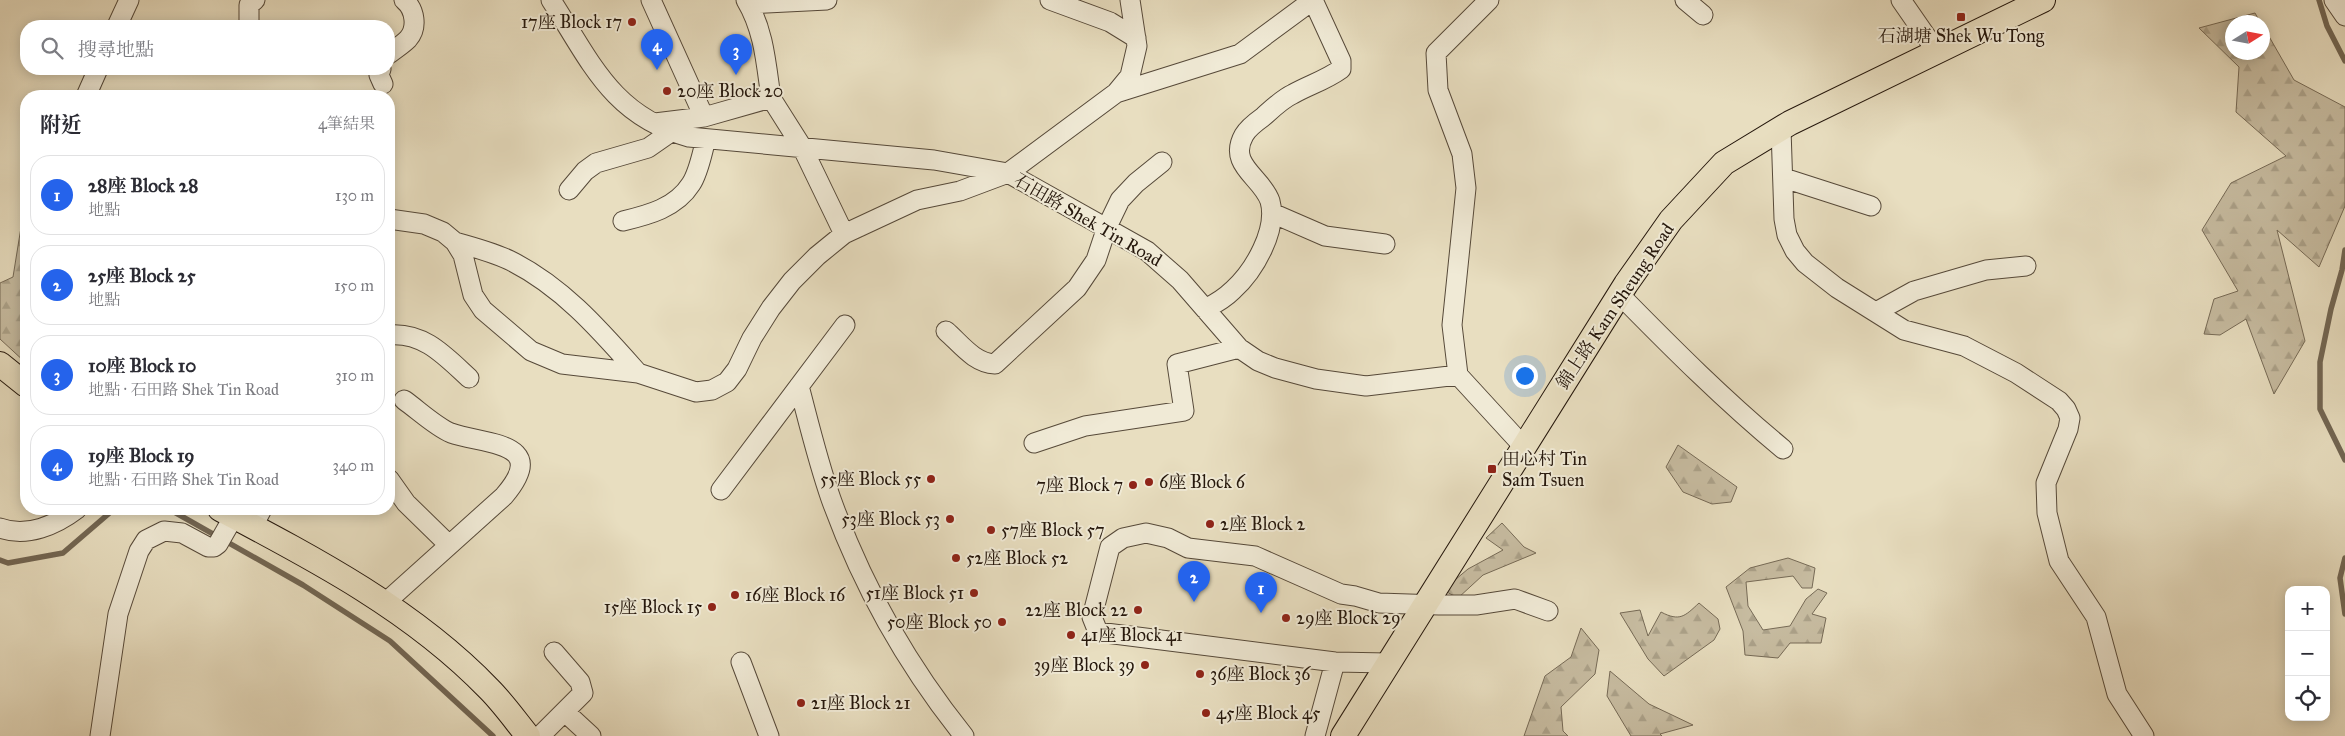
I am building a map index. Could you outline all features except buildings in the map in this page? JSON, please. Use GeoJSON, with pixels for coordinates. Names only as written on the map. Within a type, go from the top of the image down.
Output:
{"type":"FeatureCollection","features":[{"type":"Feature","properties":{"kind":"main road","name":"錦上路 Kam Sheung Road"},"geometry":{"type":"LineString","coordinates":[[1343,736],[1619,294],[1671,220],[1724,163],[1781,128],[2043,0]]}},
{"type":"Feature","properties":{"kind":"main road"},"geometry":{"type":"LineString","coordinates":[[2,363],[20,379]]}},
{"type":"Feature","properties":{"kind":"main road"},"geometry":{"type":"LineString","coordinates":[[236,523],[385,604],[418,627],[489,689],[528,736]]}},
{"type":"Feature","properties":{"kind":"street"},"geometry":{"type":"LineString","coordinates":[[120,20],[129,0]]}},
{"type":"Feature","properties":{"kind":"street"},"geometry":{"type":"LineString","coordinates":[[249,20],[249,5],[256,0]]}},
{"type":"Feature","properties":{"kind":"street"},"geometry":{"type":"LineString","coordinates":[[395,49],[409,38],[414,27],[414,16],[404,0]]}},
{"type":"Feature","properties":{"kind":"street","name":"石田路 Shek Tin Road"},"geometry":{"type":"LineString","coordinates":[[551,0],[612,92],[630,110],[651,124],[671,132],[706,139],[934,160],[1008,173],[1107,227],[1147,251],[1167,266],[1239,348],[1258,361],[1275,368],[1316,379],[1366,386],[1458,375]]}},
{"type":"Feature","properties":{"kind":"street"},"geometry":{"type":"LineString","coordinates":[[651,0],[704,117]]}},
{"type":"Feature","properties":{"kind":"street"},"geometry":{"type":"LineString","coordinates":[[827,0],[748,2],[758,22],[763,40],[771,98],[802,147],[844,234]]}},
{"type":"Feature","properties":{"kind":"street"},"geometry":{"type":"LineString","coordinates":[[1050,0],[1110,22],[1136,38]]}},
{"type":"Feature","properties":{"kind":"street"},"geometry":{"type":"LineString","coordinates":[[395,220],[424,224],[444,232],[455,242],[463,255],[474,295],[484,310],[531,351],[562,364],[638,373],[696,392],[712,390],[727,382],[737,369],[752,338],[787,287],[817,256],[844,234],[917,200],[960,191],[1008,173],[1116,93],[1130,76],[1137,46],[1130,0]]}},
{"type":"Feature","properties":{"kind":"street"},"geometry":{"type":"LineString","coordinates":[[1116,93],[1240,54],[1313,0],[1341,61],[1341,69],[1291,94],[1244,134],[1239,149],[1240,160],[1266,194],[1272,213],[1271,223],[1266,238],[1246,276],[1222,300],[1205,310]]}},
{"type":"Feature","properties":{"kind":"street"},"geometry":{"type":"LineString","coordinates":[[1488,0],[1436,53],[1438,90],[1462,154],[1466,188],[1452,325],[1458,375],[1524,446]]}},
{"type":"Feature","properties":{"kind":"street"},"geometry":{"type":"LineString","coordinates":[[1685,0],[1703,15]]}},
{"type":"Feature","properties":{"kind":"street"},"geometry":{"type":"LineString","coordinates":[[1901,0],[1937,52]]}},
{"type":"Feature","properties":{"kind":"street"},"geometry":{"type":"LineString","coordinates":[[2334,0],[2345,16]]}},
{"type":"Feature","properties":{"kind":"street"},"geometry":{"type":"LineString","coordinates":[[89,90],[95,75]]}},
{"type":"Feature","properties":{"kind":"street"},"geometry":{"type":"LineString","coordinates":[[651,124],[704,117],[771,98]]}},
{"type":"Feature","properties":{"kind":"street"},"geometry":{"type":"LineString","coordinates":[[1781,128],[1784,219],[1787,235],[1795,251],[1805,263],[1837,288],[1904,330],[1964,346],[2016,373],[2059,402],[2066,409],[2070,418],[2068,429],[2046,483],[2047,514],[2059,561],[2096,617],[2117,694],[2144,736]]}},
{"type":"Feature","properties":{"kind":"street"},"geometry":{"type":"LineString","coordinates":[[569,190],[585,171],[596,163],[648,148],[671,132]]}},
{"type":"Feature","properties":{"kind":"street"},"geometry":{"type":"LineString","coordinates":[[623,221],[653,213],[676,201],[692,184],[706,139]]}},
{"type":"Feature","properties":{"kind":"street"},"geometry":{"type":"LineString","coordinates":[[946,331],[984,363],[995,364],[1077,288],[1096,260],[1107,227],[1120,200],[1136,183],[1162,162]]}},
{"type":"Feature","properties":{"kind":"street"},"geometry":{"type":"LineString","coordinates":[[1784,178],[1871,206]]}},
{"type":"Feature","properties":{"kind":"street"},"geometry":{"type":"LineString","coordinates":[[1272,213],[1325,236],[1385,244]]}},
{"type":"Feature","properties":{"kind":"street"},"geometry":{"type":"LineString","coordinates":[[455,242],[509,260],[551,285],[582,312],[638,373]]}},
{"type":"Feature","properties":{"kind":"street"},"geometry":{"type":"LineString","coordinates":[[1876,312],[1914,291],[1986,270],[2026,266]]}},
{"type":"Feature","properties":{"kind":"street"},"geometry":{"type":"LineString","coordinates":[[1619,294],[1679,356],[1783,449]]}},
{"type":"Feature","properties":{"kind":"street"},"geometry":{"type":"LineString","coordinates":[[721,490],[845,325]]}},
{"type":"Feature","properties":{"kind":"street"},"geometry":{"type":"LineString","coordinates":[[395,335],[404,334],[417,337],[431,345],[469,378]]}},
{"type":"Feature","properties":{"kind":"street"},"geometry":{"type":"LineString","coordinates":[[1034,443],[1085,426],[1184,411],[1177,364],[1239,348]]}},
{"type":"Feature","properties":{"kind":"street"},"geometry":{"type":"LineString","coordinates":[[799,386],[831,498],[862,574],[905,653],[964,736]]}},
{"type":"Feature","properties":{"kind":"street"},"geometry":{"type":"LineString","coordinates":[[385,604],[504,496],[514,481],[520,463],[518,456],[508,447],[450,432],[404,400]]}},
{"type":"Feature","properties":{"kind":"street"},"geometry":{"type":"LineString","coordinates":[[395,487],[406,503],[449,546]]}},
{"type":"Feature","properties":{"kind":"street"},"geometry":{"type":"LineString","coordinates":[[0,528],[18,532],[31,531],[63,515]]}},
{"type":"Feature","properties":{"kind":"street"},"geometry":{"type":"LineString","coordinates":[[100,736],[118,614],[134,564],[146,540],[155,534],[173,531],[214,547],[236,523]]}},
{"type":"Feature","properties":{"kind":"street"},"geometry":{"type":"LineString","coordinates":[[1388,663],[1334,662],[1098,632],[1092,617],[1110,547],[1123,538],[1146,532],[1168,538],[1188,548],[1255,556],[1341,594],[1380,603],[1476,605],[1515,598],[1548,611]]}},
{"type":"Feature","properties":{"kind":"street"},"geometry":{"type":"LineString","coordinates":[[540,736],[581,697],[583,688],[554,652]]}},
{"type":"Feature","properties":{"kind":"street"},"geometry":{"type":"LineString","coordinates":[[741,662],[769,736]]}},
{"type":"Feature","properties":{"kind":"street"},"geometry":{"type":"LineString","coordinates":[[1315,736],[1334,662]]}},
{"type":"Feature","properties":{"kind":"street"},"geometry":{"type":"LineString","coordinates":[[565,712],[591,736]]}},
{"type":"Feature","properties":{"kind":"green space"},"geometry":{"type":"Polygon","coordinates":[[[2225,21],[2225,53],[2199,28],[2225,21]]]}},
{"type":"Feature","properties":{"kind":"green space"},"geometry":{"type":"Polygon","coordinates":[[[2270,38],[2294,80],[2345,107],[2345,206],[2319,267],[2277,230],[2305,341],[2274,394],[2246,319],[2220,335],[2204,334],[2214,299],[2238,291],[2202,230],[2231,183],[2286,156],[2236,112],[2239,67],[2232,60],[2270,60],[2270,38]]]}},
{"type":"Feature","properties":{"kind":"green space"},"geometry":{"type":"Polygon","coordinates":[[[20,234],[20,357],[0,339],[0,283],[13,277],[20,234]]]}},
{"type":"Feature","properties":{"kind":"green space"},"geometry":{"type":"Polygon","coordinates":[[[1678,445],[1737,487],[1731,502],[1712,504],[1683,492],[1666,467],[1678,445]]]}},
{"type":"Feature","properties":{"kind":"green space"},"geometry":{"type":"Polygon","coordinates":[[[1502,523],[1524,547],[1536,553],[1483,575],[1458,598],[1443,590],[1468,569],[1503,550],[1486,538],[1502,523]]]}},
{"type":"Feature","properties":{"kind":"green space"},"geometry":{"type":"Polygon","coordinates":[[[1788,558],[1815,568],[1812,588],[1802,588],[1793,576],[1746,582],[1748,606],[1763,630],[1790,626],[1806,599],[1818,589],[1827,593],[1812,614],[1826,618],[1821,643],[1790,643],[1778,658],[1745,655],[1743,631],[1726,587],[1750,568],[1788,558]]]}},
{"type":"Feature","properties":{"kind":"green space"},"geometry":{"type":"Polygon","coordinates":[[[1699,603],[1718,619],[1720,629],[1714,640],[1664,676],[1648,659],[1620,613],[1640,610],[1648,636],[1661,612],[1678,617],[1686,614],[1699,603]]]}},
{"type":"Feature","properties":{"kind":"green space"},"geometry":{"type":"Polygon","coordinates":[[[1581,628],[1599,650],[1595,674],[1561,707],[1563,731],[1568,736],[1524,736],[1545,676],[1571,657],[1581,628]]]}},
{"type":"Feature","properties":{"kind":"green space"},"geometry":{"type":"Polygon","coordinates":[[[1610,671],[1649,704],[1693,725],[1660,734],[1662,736],[1631,736],[1607,696],[1610,671]]]}},
{"type":"Feature","properties":{"kind":"waterway"},"geometry":{"type":"LineString","coordinates":[[2319,0],[2327,26],[2345,61]]}},
{"type":"Feature","properties":{"kind":"waterway"},"geometry":{"type":"LineString","coordinates":[[2345,250],[2320,362],[2320,409],[2345,460]]}},
{"type":"Feature","properties":{"kind":"waterway"},"geometry":{"type":"LineString","coordinates":[[0,560],[8,563],[63,553],[107,515]]}},
{"type":"Feature","properties":{"kind":"waterway"},"geometry":{"type":"LineString","coordinates":[[180,515],[303,585],[390,641],[493,736]]}},
{"type":"Feature","properties":{"kind":"waterway"},"geometry":{"type":"LineString","coordinates":[[2345,558],[2340,578],[2345,614]]}},
{"type":"Feature","properties":{"kind":"place","name":"石湖塘 Shek Wu Tong"},"geometry":{"type":"Point","coordinates":[1961,17]}},
{"type":"Feature","properties":{"kind":"place","name":"17座 Block 17"},"geometry":{"type":"Point","coordinates":[632,22]}},
{"type":"Feature","properties":{"kind":"place","name":"19座 Block 19"},"geometry":{"type":"Point","coordinates":[657,70]}},
{"type":"Feature","properties":{"kind":"place","name":"10座 Block 10"},"geometry":{"type":"Point","coordinates":[736,75]}},
{"type":"Feature","properties":{"kind":"place","name":"20座 Block 20"},"geometry":{"type":"Point","coordinates":[667,91]}},
{"type":"Feature","properties":{"kind":"place","name":"田心村 Tin Sam Tsuen"},"geometry":{"type":"Point","coordinates":[1492,469]}},
{"type":"Feature","properties":{"kind":"place","name":"55座 Block 55"},"geometry":{"type":"Point","coordinates":[931,479]}},
{"type":"Feature","properties":{"kind":"place","name":"6座 Block 6"},"geometry":{"type":"Point","coordinates":[1149,482]}},
{"type":"Feature","properties":{"kind":"place","name":"7座 Block 7"},"geometry":{"type":"Point","coordinates":[1133,485]}},
{"type":"Feature","properties":{"kind":"place","name":"53座 Block 53"},"geometry":{"type":"Point","coordinates":[950,519]}},
{"type":"Feature","properties":{"kind":"place","name":"2座 Block 2"},"geometry":{"type":"Point","coordinates":[1210,524]}},
{"type":"Feature","properties":{"kind":"place","name":"57座 Block 57"},"geometry":{"type":"Point","coordinates":[991,530]}},
{"type":"Feature","properties":{"kind":"place","name":"52座 Block 52"},"geometry":{"type":"Point","coordinates":[956,558]}},
{"type":"Feature","properties":{"kind":"place","name":"51座 Block 51"},"geometry":{"type":"Point","coordinates":[974,593]}},
{"type":"Feature","properties":{"kind":"place","name":"16座 Block 16"},"geometry":{"type":"Point","coordinates":[735,595]}},
{"type":"Feature","properties":{"kind":"place","name":"25座 Block 25"},"geometry":{"type":"Point","coordinates":[1194,602]}},
{"type":"Feature","properties":{"kind":"place","name":"15座 Block 15"},"geometry":{"type":"Point","coordinates":[712,607]}},
{"type":"Feature","properties":{"kind":"place","name":"22座 Block 22"},"geometry":{"type":"Point","coordinates":[1138,610]}},
{"type":"Feature","properties":{"kind":"place","name":"28座 Block 28"},"geometry":{"type":"Point","coordinates":[1261,613]}},
{"type":"Feature","properties":{"kind":"place","name":"29座 Block 29"},"geometry":{"type":"Point","coordinates":[1286,618]}},
{"type":"Feature","properties":{"kind":"place","name":"50座 Block 50"},"geometry":{"type":"Point","coordinates":[1002,622]}},
{"type":"Feature","properties":{"kind":"place","name":"41座 Block 41"},"geometry":{"type":"Point","coordinates":[1071,635]}},
{"type":"Feature","properties":{"kind":"place","name":"39座 Block 39"},"geometry":{"type":"Point","coordinates":[1145,665]}},
{"type":"Feature","properties":{"kind":"place","name":"36座 Block 36"},"geometry":{"type":"Point","coordinates":[1200,674]}},
{"type":"Feature","properties":{"kind":"place","name":"21座 Block 21"},"geometry":{"type":"Point","coordinates":[801,703]}},
{"type":"Feature","properties":{"kind":"place","name":"45座 Block 45"},"geometry":{"type":"Point","coordinates":[1206,713]}}]}
